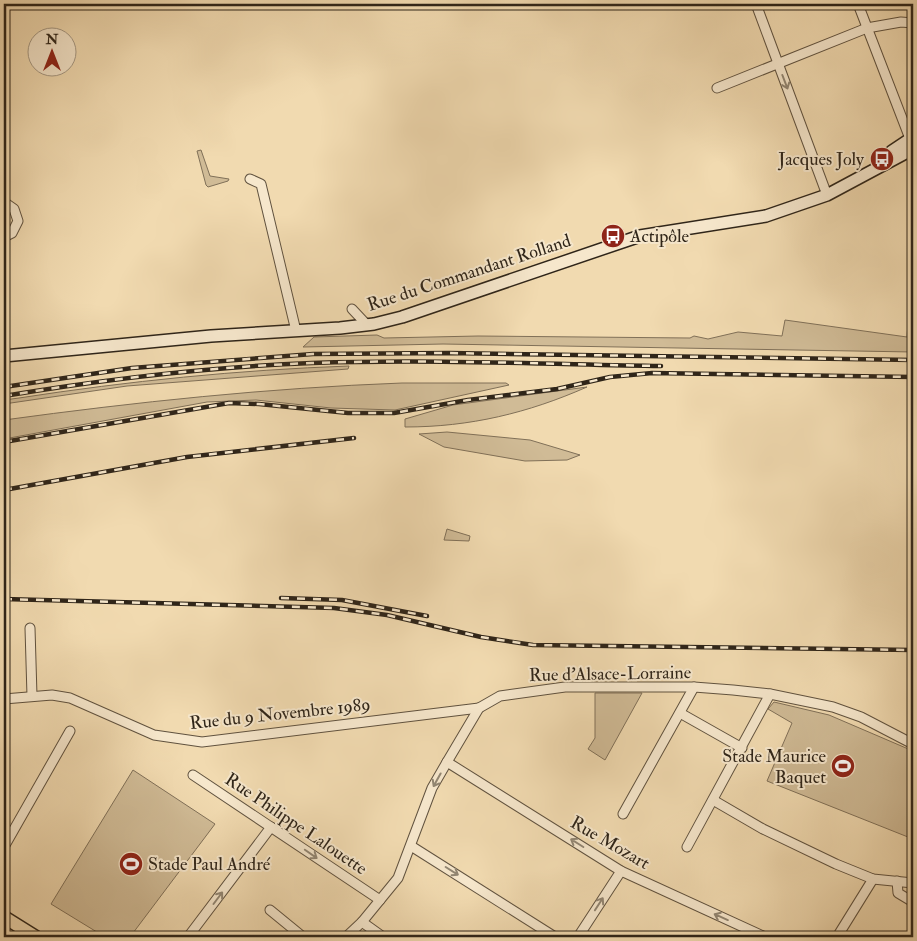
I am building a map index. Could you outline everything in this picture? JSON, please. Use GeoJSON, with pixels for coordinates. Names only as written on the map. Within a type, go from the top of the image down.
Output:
{"type":"FeatureCollection","features":[{"type":"Feature","properties":{"kind":"main road"},"geometry":{"type":"LineString","coordinates":[[4,917],[27,935]]}},
{"type":"Feature","properties":{"kind":"street"},"geometry":{"type":"LineString","coordinates":[[756,4],[828,195]]}},
{"type":"Feature","properties":{"kind":"street"},"geometry":{"type":"LineString","coordinates":[[858,4],[912,142]]}},
{"type":"Feature","properties":{"kind":"street"},"geometry":{"type":"LineString","coordinates":[[717,88],[867,28],[901,22],[913,23]]}},
{"type":"Feature","properties":{"kind":"street","name":"Rue du Commandant Rolland"},"geometry":{"type":"LineString","coordinates":[[4,356],[211,336],[368,325],[402,317],[640,236],[766,216],[828,195],[884,163],[912,142]]}},
{"type":"Feature","properties":{"kind":"street"},"geometry":{"type":"LineString","coordinates":[[250,179],[261,184],[296,331]]}},
{"type":"Feature","properties":{"kind":"street"},"geometry":{"type":"LineString","coordinates":[[4,202],[14,209],[18,221],[12,233],[4,237]]}},
{"type":"Feature","properties":{"kind":"street"},"geometry":{"type":"LineString","coordinates":[[352,310],[368,325]]}},
{"type":"Feature","properties":{"kind":"street"},"geometry":{"type":"LineString","coordinates":[[30,628],[32,696]]}},
{"type":"Feature","properties":{"kind":"street","name":"Rue d'Alsace-Lorraine"},"geometry":{"type":"LineString","coordinates":[[479,708],[500,696],[537,689],[565,687],[694,688],[770,694],[833,707],[861,718],[913,744]]}},
{"type":"Feature","properties":{"kind":"street"},"geometry":{"type":"LineString","coordinates":[[623,814],[694,688]]}},
{"type":"Feature","properties":{"kind":"street"},"geometry":{"type":"LineString","coordinates":[[687,847],[770,694]]}},
{"type":"Feature","properties":{"kind":"street","name":"Rue du 9 Novembre 1989"},"geometry":{"type":"LineString","coordinates":[[4,699],[32,696],[70,698],[154,735],[202,742],[479,708]]}},
{"type":"Feature","properties":{"kind":"street"},"geometry":{"type":"LineString","coordinates":[[346,937],[362,922],[398,878],[432,788],[479,708]]}},
{"type":"Feature","properties":{"kind":"street"},"geometry":{"type":"LineString","coordinates":[[680,713],[742,748]]}},
{"type":"Feature","properties":{"kind":"street"},"geometry":{"type":"LineString","coordinates":[[4,847],[70,731]]}},
{"type":"Feature","properties":{"kind":"street","name":"Rue Mozart"},"geometry":{"type":"LineString","coordinates":[[447,762],[621,870],[765,937]]}},
{"type":"Feature","properties":{"kind":"street","name":"Rue Philippe Lalouette"},"geometry":{"type":"LineString","coordinates":[[193,775],[380,900]]}},
{"type":"Feature","properties":{"kind":"street"},"geometry":{"type":"LineString","coordinates":[[714,800],[808,852],[873,879],[913,883]]}},
{"type":"Feature","properties":{"kind":"street"},"geometry":{"type":"LineString","coordinates":[[188,937],[271,827]]}},
{"type":"Feature","properties":{"kind":"street"},"geometry":{"type":"LineString","coordinates":[[410,846],[555,937]]}},
{"type":"Feature","properties":{"kind":"street"},"geometry":{"type":"LineString","coordinates":[[578,937],[621,870]]}},
{"type":"Feature","properties":{"kind":"street"},"geometry":{"type":"LineString","coordinates":[[838,937],[873,879]]}},
{"type":"Feature","properties":{"kind":"street"},"geometry":{"type":"LineString","coordinates":[[897,881],[898,893],[913,902]]}},
{"type":"Feature","properties":{"kind":"street"},"geometry":{"type":"LineString","coordinates":[[270,910],[303,937]]}},
{"type":"Feature","properties":{"kind":"street"},"geometry":{"type":"LineString","coordinates":[[362,922],[383,937]]}},
{"type":"Feature","properties":{"kind":"shaded area"},"geometry":{"type":"Polygon","coordinates":[[[201,150],[210,176],[229,179],[228,181],[208,187],[206,185],[197,151],[201,150]]]}},
{"type":"Feature","properties":{"kind":"shaded area"},"geometry":{"type":"Polygon","coordinates":[[[913,259],[913,352],[443,344],[303,347],[314,337],[377,335],[384,338],[478,336],[690,338],[694,336],[708,339],[738,332],[782,336],[785,320],[907,337],[913,259]]]}},
{"type":"Feature","properties":{"kind":"shaded area"},"geometry":{"type":"Polygon","coordinates":[[[349,366],[348,369],[127,386],[4,404],[4,400],[142,381],[266,370],[349,366]]]}},
{"type":"Feature","properties":{"kind":"shaded area"},"geometry":{"type":"Polygon","coordinates":[[[402,383],[506,383],[509,385],[395,410],[331,408],[256,400],[207,402],[4,439],[4,420],[202,397],[302,388],[402,383]]]}},
{"type":"Feature","properties":{"kind":"shaded area"},"geometry":{"type":"Polygon","coordinates":[[[587,387],[543,404],[498,417],[453,424],[405,427],[405,419],[453,405],[587,387]]]}},
{"type":"Feature","properties":{"kind":"shaded area"},"geometry":{"type":"Polygon","coordinates":[[[447,432],[530,440],[580,455],[567,460],[525,461],[444,447],[419,434],[447,432]]]}},
{"type":"Feature","properties":{"kind":"shaded area"},"geometry":{"type":"Polygon","coordinates":[[[447,529],[470,536],[469,541],[444,540],[447,529]]]}},
{"type":"Feature","properties":{"kind":"shaded area"},"geometry":{"type":"Polygon","coordinates":[[[595,693],[642,693],[605,760],[588,749],[595,738],[595,693]]]}},
{"type":"Feature","properties":{"kind":"shaded area","name":"Stade Maurice Baquet"},"geometry":{"type":"Polygon","coordinates":[[[774,702],[829,715],[913,751],[913,839],[767,781],[792,723],[768,709],[774,702]]]}},
{"type":"Feature","properties":{"kind":"shaded area","name":"Stade Paul André"},"geometry":{"type":"Polygon","coordinates":[[[133,770],[215,824],[130,937],[105,937],[51,904],[133,770]]]}},
{"type":"Feature","properties":{"kind":"railway"},"geometry":{"type":"LineString","coordinates":[[4,387],[132,368],[313,354],[449,353],[913,360]]}},
{"type":"Feature","properties":{"kind":"railway"},"geometry":{"type":"LineString","coordinates":[[4,396],[158,375],[235,367],[312,363],[443,362],[661,366]]}},
{"type":"Feature","properties":{"kind":"railway"},"geometry":{"type":"LineString","coordinates":[[4,442],[229,403],[259,404],[348,413],[394,413],[468,400],[557,389],[610,377],[652,373],[913,377]]}},
{"type":"Feature","properties":{"kind":"railway"},"geometry":{"type":"LineString","coordinates":[[4,490],[187,457],[354,438]]}},
{"type":"Feature","properties":{"kind":"railway"},"geometry":{"type":"LineString","coordinates":[[281,598],[342,600],[427,616]]}},
{"type":"Feature","properties":{"kind":"railway"},"geometry":{"type":"LineString","coordinates":[[4,599],[334,608],[387,615],[481,637],[533,645],[913,650]]}},
{"type":"Feature","properties":{"kind":"place","name":"Jacques Joly"},"geometry":{"type":"Point","coordinates":[882,159]}},
{"type":"Feature","properties":{"kind":"place","name":"Actipôle"},"geometry":{"type":"Point","coordinates":[613,236]}},
{"type":"Feature","properties":{"kind":"place","name":"Stade Maurice Baquet"},"geometry":{"type":"Point","coordinates":[843,766]}},
{"type":"Feature","properties":{"kind":"place","name":"Stade Paul André"},"geometry":{"type":"Point","coordinates":[131,864]}}]}
